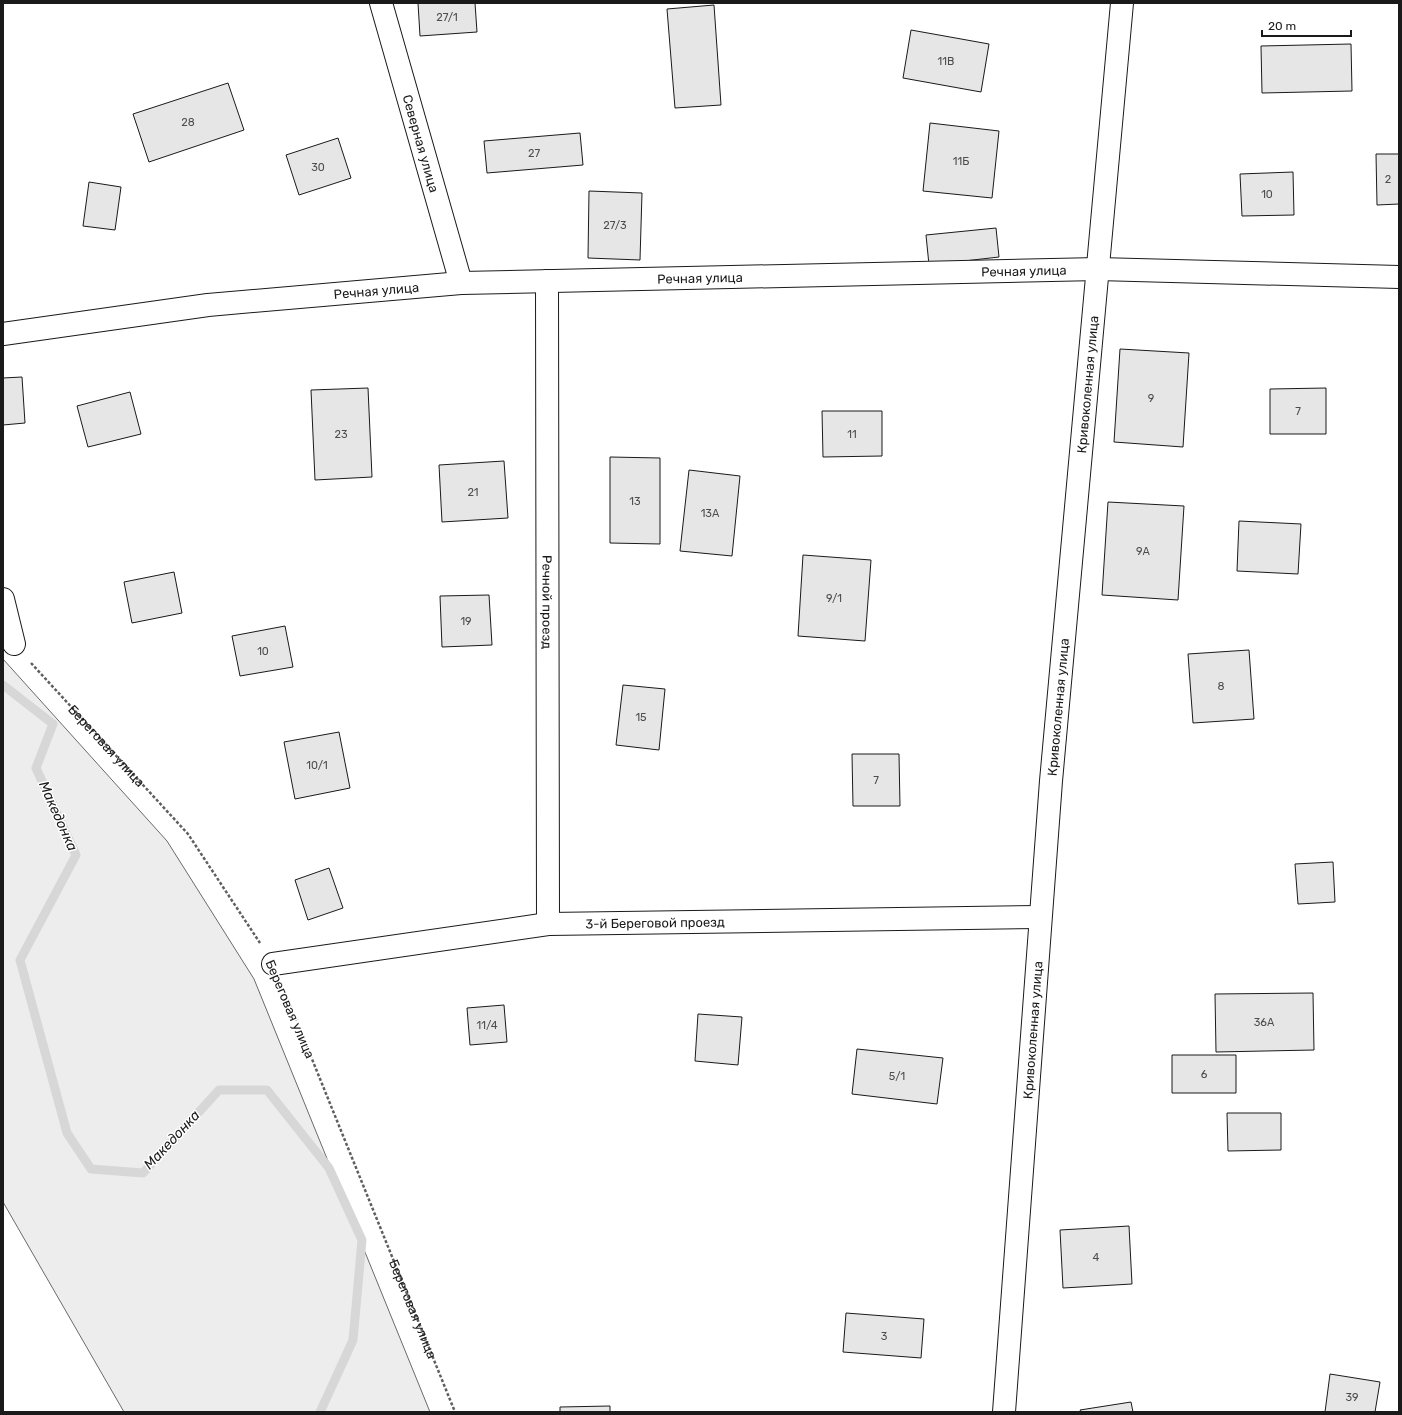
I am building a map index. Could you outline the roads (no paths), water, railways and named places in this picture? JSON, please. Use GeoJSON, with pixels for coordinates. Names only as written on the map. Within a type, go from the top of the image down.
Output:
{"type":"FeatureCollection","features":[{"type":"Feature","properties":{"kind":"street","name":"Северная улица"},"geometry":{"type":"LineString","coordinates":[[381,3],[461,283]]}},
{"type":"Feature","properties":{"kind":"street","name":"Кривоколенная улица"},"geometry":{"type":"LineString","coordinates":[[1004,1412],[1051,781],[1122,3]]}},
{"type":"Feature","properties":{"kind":"street","name":"Речная улица"},"geometry":{"type":"LineString","coordinates":[[3,334],[208,305],[461,283],[1098,269],[1399,277]]}},
{"type":"Feature","properties":{"kind":"street","name":"Речной проезд"},"geometry":{"type":"LineString","coordinates":[[547,281],[548,924]]}},
{"type":"Feature","properties":{"kind":"street"},"geometry":{"type":"LineString","coordinates":[[3,599],[14,644]]}},
{"type":"Feature","properties":{"kind":"street","name":"3-й Береговой проезд"},"geometry":{"type":"LineString","coordinates":[[273,964],[548,924],[1040,917]]}},
{"type":"Feature","properties":{"kind":"waterway","name":"Македонка"},"geometry":{"type":"LineString","coordinates":[[3,685],[53,724],[36,768],[76,855],[20,960],[67,1133],[91,1169],[143,1173],[219,1090],[267,1090],[329,1168],[362,1240],[353,1340],[320,1412]]}}]}
